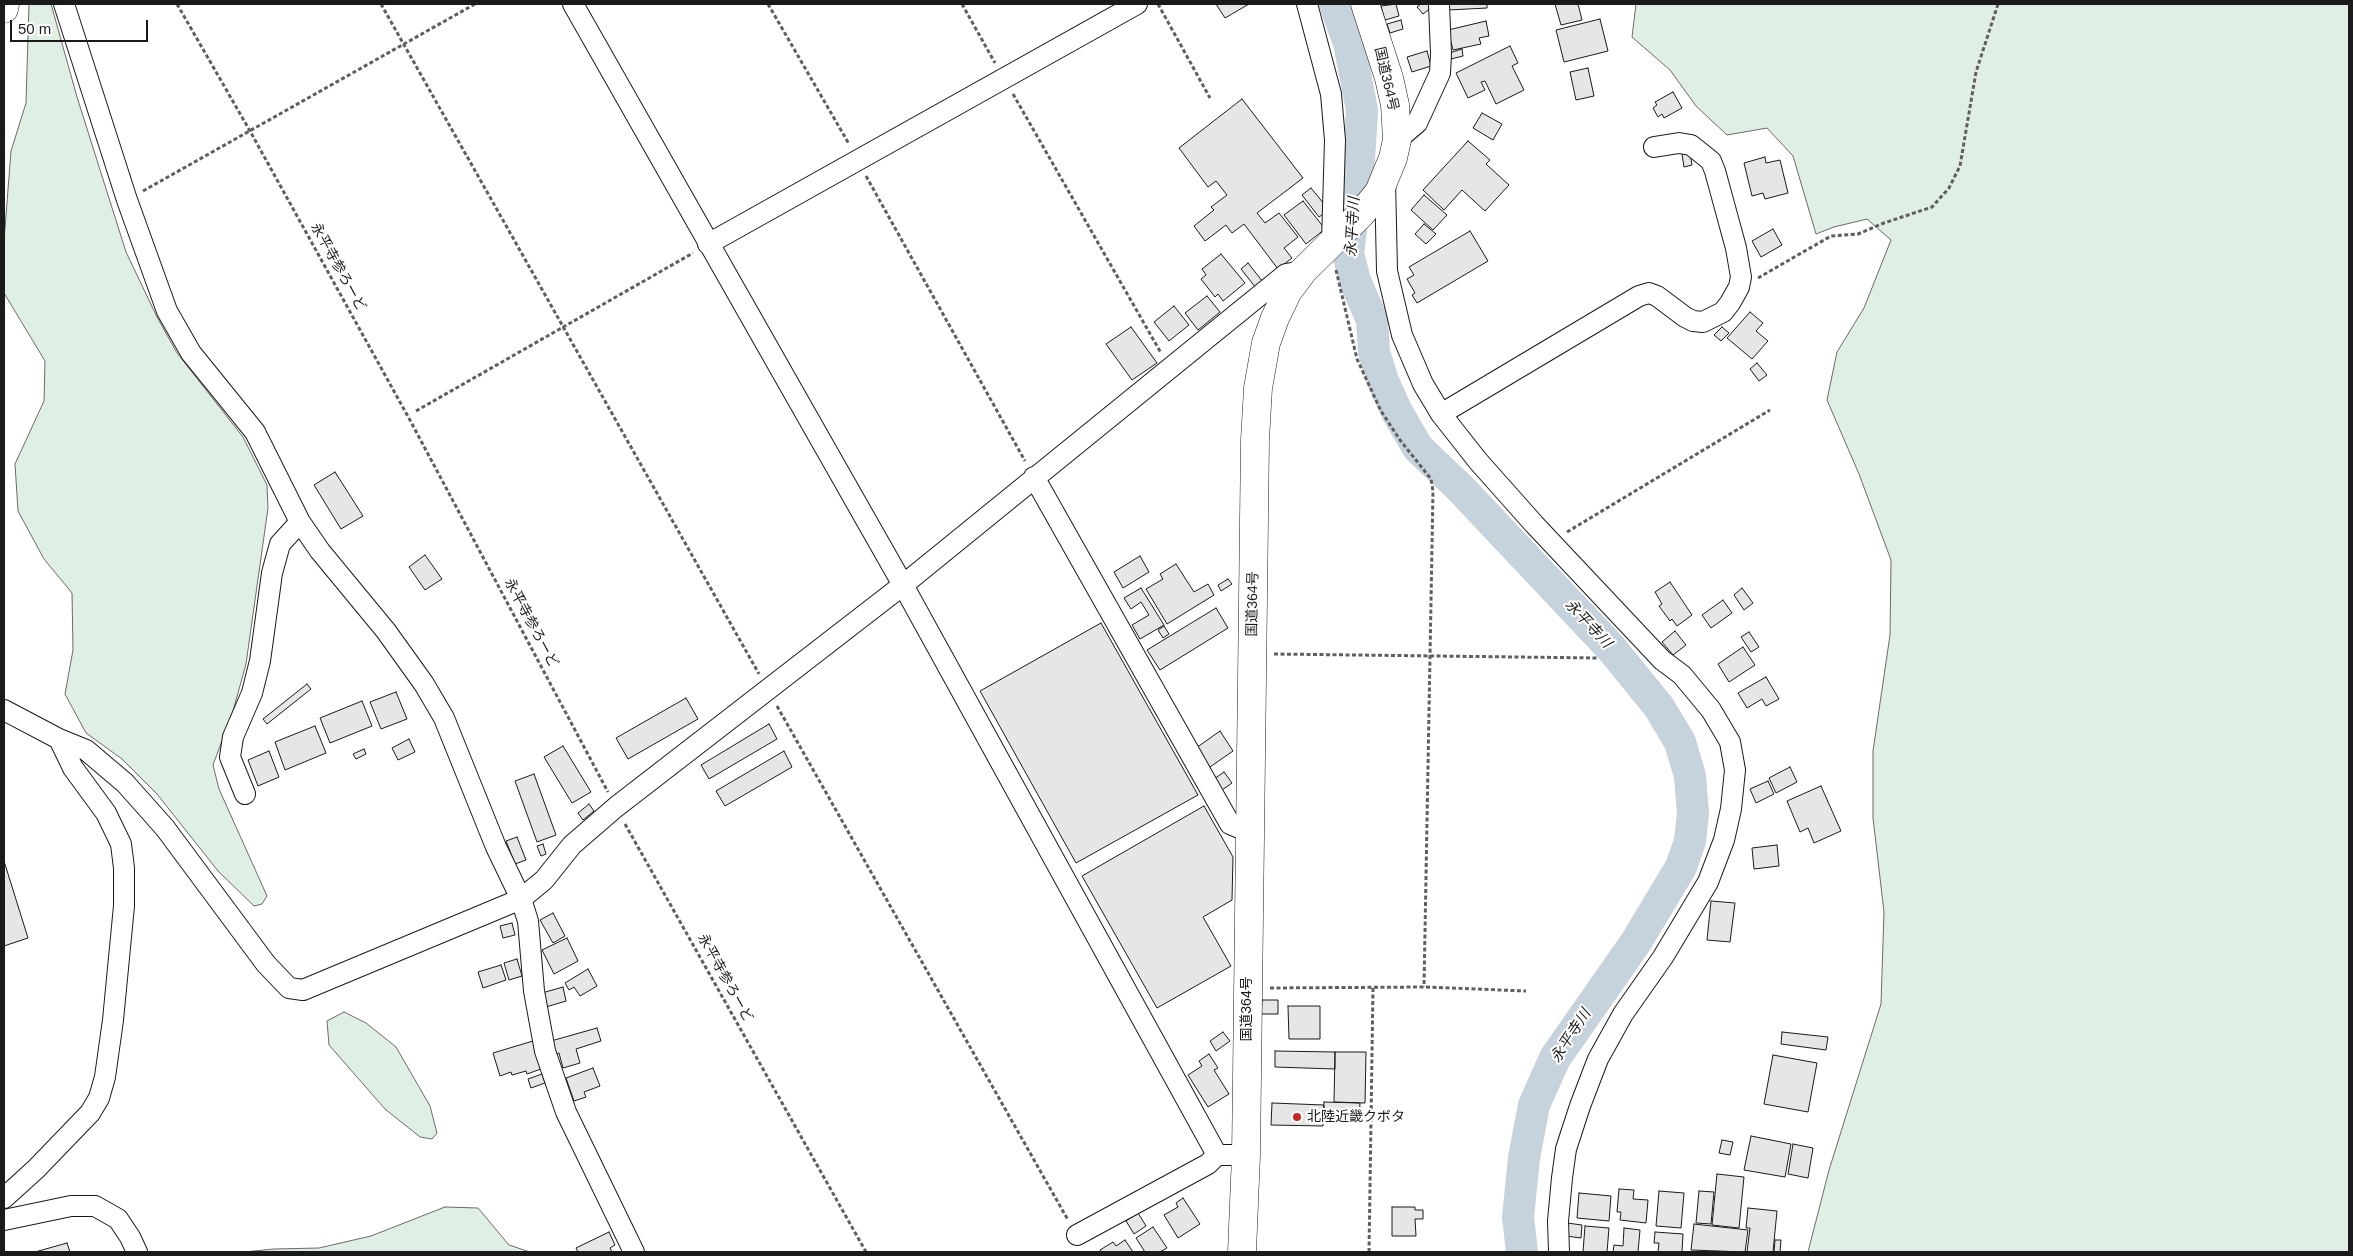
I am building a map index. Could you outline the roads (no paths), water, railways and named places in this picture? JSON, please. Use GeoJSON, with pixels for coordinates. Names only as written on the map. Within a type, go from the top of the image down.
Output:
{"type":"FeatureCollection","features":[{"type":"Feature","properties":{"kind":"highway"},"geometry":{"type":"LineString","coordinates":[[4,9],[6,4]]}},
{"type":"Feature","properties":{"kind":"highway","name":"国道364号"},"geometry":{"type":"LineString","coordinates":[[1242,1252],[1246,1155],[1255,440],[1258,388],[1266,343],[1288,291],[1303,271],[1361,214],[1382,185],[1397,140],[1395,105],[1389,78],[1365,4]]}},
{"type":"Feature","properties":{"kind":"street"},"geometry":{"type":"LineString","coordinates":[[64,4],[127,200],[167,311],[191,353],[255,432],[273,472],[300,522],[320,551],[386,631],[424,684],[444,718],[496,847],[521,899],[528,921],[534,991],[545,1051],[566,1112],[634,1252]]}},
{"type":"Feature","properties":{"kind":"street"},"geometry":{"type":"LineString","coordinates":[[573,4],[903,585],[1217,1155]]}},
{"type":"Feature","properties":{"kind":"street"},"geometry":{"type":"LineString","coordinates":[[708,244],[858,162],[1138,4]]}},
{"type":"Feature","properties":{"kind":"street"},"geometry":{"type":"LineString","coordinates":[[1307,4],[1331,94],[1335,140],[1331,243]]}},
{"type":"Feature","properties":{"kind":"street"},"geometry":{"type":"LineString","coordinates":[[1397,140],[1417,123],[1440,73],[1439,4]]}},
{"type":"Feature","properties":{"kind":"street"},"geometry":{"type":"LineString","coordinates":[[1441,414],[1640,296],[1649,293],[1657,296],[1693,321],[1702,322],[1723,312],[1739,287],[1741,277],[1736,248],[1711,161],[1691,145],[1679,143],[1654,147]]}},
{"type":"Feature","properties":{"kind":"street"},"geometry":{"type":"LineString","coordinates":[[1382,185],[1387,271],[1396,308],[1406,343],[1423,384],[1441,414],[1478,461],[1662,660],[1682,675],[1711,710],[1730,742],[1735,770],[1731,809],[1724,840],[1708,882],[1663,957],[1623,1014],[1598,1059],[1580,1106],[1566,1149],[1558,1221],[1559,1252]]}},
{"type":"Feature","properties":{"kind":"street"},"geometry":{"type":"LineString","coordinates":[[4,710],[59,739],[86,750],[126,783],[165,828],[266,964],[289,988],[302,990],[521,899],[544,880],[572,845],[616,807],[903,585],[1169,367],[1286,274],[1303,271]]}},
{"type":"Feature","properties":{"kind":"street"},"geometry":{"type":"LineString","coordinates":[[1034,477],[1230,824],[1249,832]]}},
{"type":"Feature","properties":{"kind":"street"},"geometry":{"type":"LineString","coordinates":[[245,794],[230,757],[233,738],[254,685],[260,660],[272,573],[280,544],[300,522]]}},
{"type":"Feature","properties":{"kind":"street"},"geometry":{"type":"LineString","coordinates":[[4,1198],[36,1169],[90,1113],[99,1098],[105,1077],[113,1020],[124,906],[124,868],[121,844],[106,813],[73,768],[59,739]]}},
{"type":"Feature","properties":{"kind":"street"},"geometry":{"type":"LineString","coordinates":[[1077,1235],[1208,1164],[1217,1155],[1246,1155]]}},
{"type":"Feature","properties":{"kind":"street"},"geometry":{"type":"LineString","coordinates":[[4,1220],[71,1206],[95,1206],[118,1219],[137,1252]]}},
{"type":"Feature","properties":{"kind":"waterway","name":"永平寺川"},"geometry":{"type":"LineString","coordinates":[[1335,4],[1349,43],[1362,110],[1358,176],[1348,253],[1355,281],[1372,320],[1374,352],[1383,381],[1397,412],[1418,448],[1461,489],[1611,648],[1659,707],[1680,742],[1690,776],[1693,813],[1690,841],[1681,867],[1636,942],[1555,1058],[1534,1105],[1524,1158],[1518,1217],[1522,1252]]}},
{"type":"Feature","properties":{"kind":"place","name":"北陸近畿クボタ"},"geometry":{"type":"Point","coordinates":[1297,1117]}}]}
